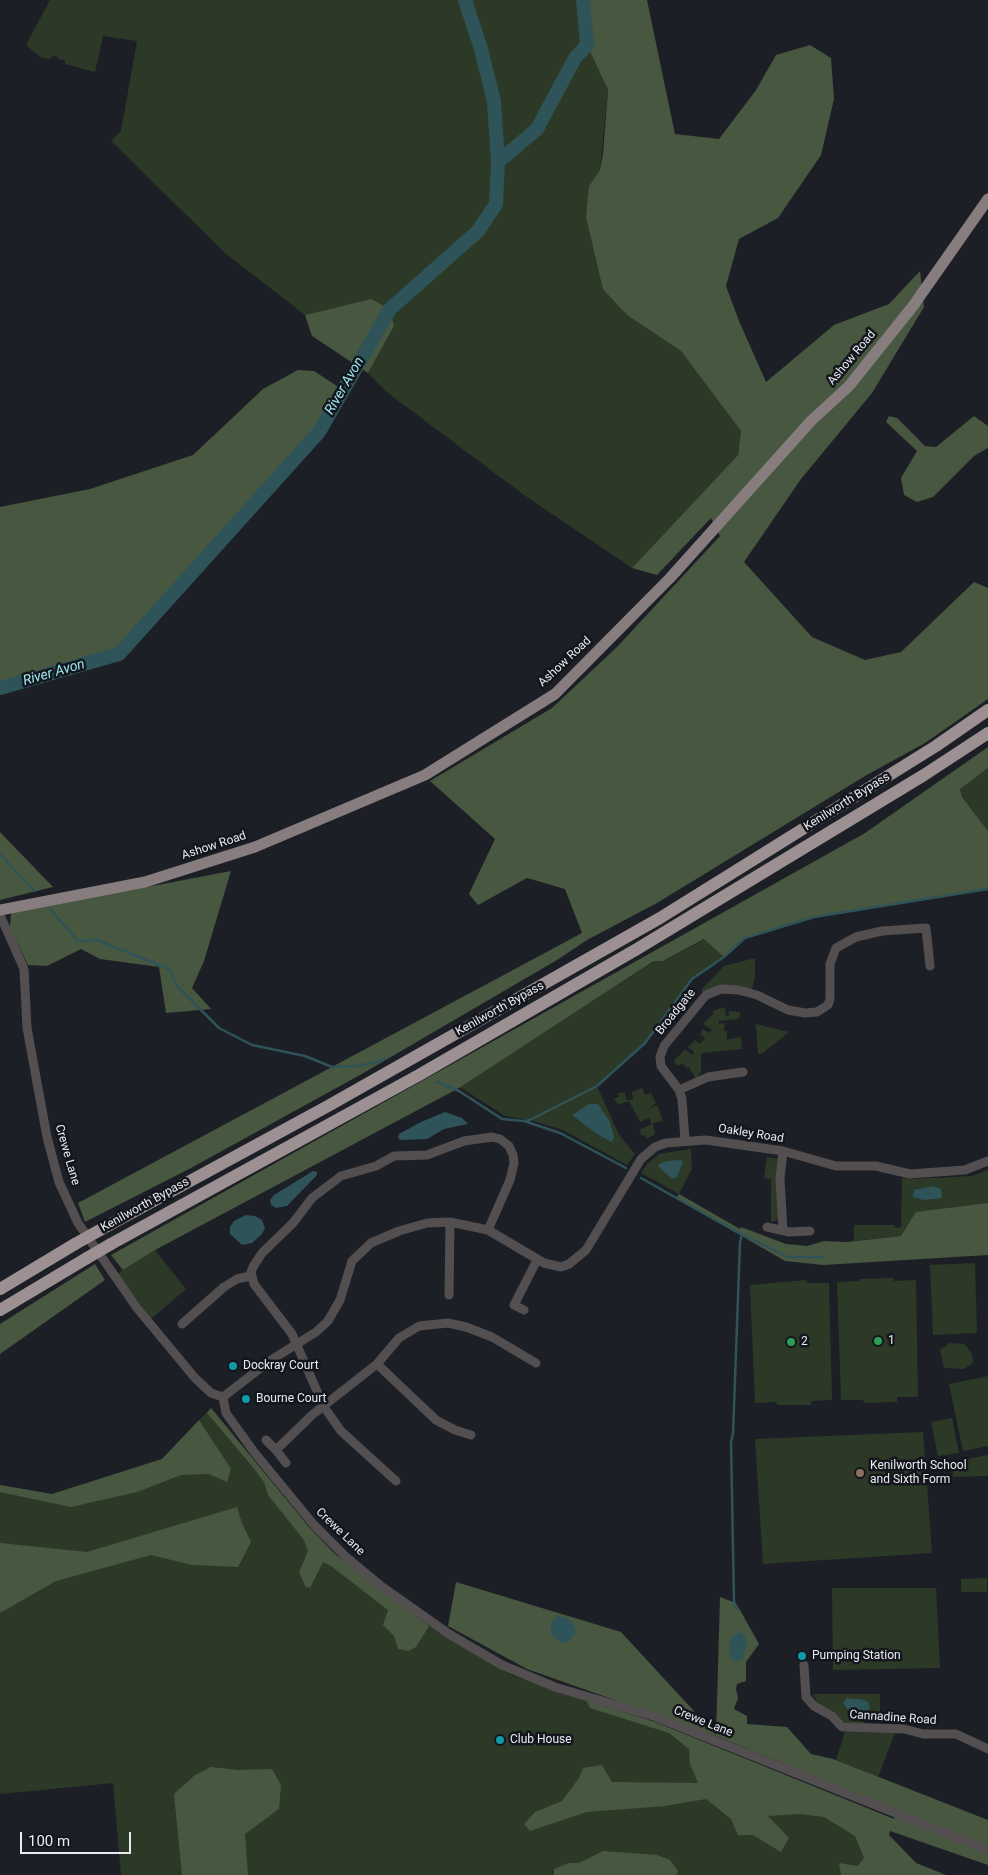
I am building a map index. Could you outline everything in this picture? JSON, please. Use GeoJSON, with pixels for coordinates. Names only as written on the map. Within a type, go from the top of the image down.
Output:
{"type":"FeatureCollection","features":[{"type":"Feature","properties":{"kind":"highway","name":"Kenilworth Bypass"},"geometry":{"type":"LineString","coordinates":[[0,1289],[100,1230],[319,1111],[660,918],[936,746],[988,710]]}},
{"type":"Feature","properties":{"kind":"highway","name":"Kenilworth Bypass"},"geometry":{"type":"LineString","coordinates":[[0,1310],[111,1244],[419,1075],[637,949],[924,775],[988,732]]}},
{"type":"Feature","properties":{"kind":"main road","name":"Ashow Road"},"geometry":{"type":"LineString","coordinates":[[0,910],[145,882],[255,847],[425,775],[555,694],[670,578],[811,421],[849,386],[913,306],[988,199]]}},
{"type":"Feature","properties":{"kind":"street","name":"Crewe Lane"},"geometry":{"type":"LineString","coordinates":[[0,915],[24,969],[27,1028],[47,1138],[59,1182],[78,1223],[137,1308],[195,1378],[211,1393],[223,1397],[226,1413],[232,1422],[314,1525],[381,1586],[471,1647],[502,1665],[555,1687],[656,1718],[988,1850]]}},
{"type":"Feature","properties":{"kind":"street","name":"Broadgate"},"geometry":{"type":"LineString","coordinates":[[679,1090],[661,1066],[660,1052],[706,995],[721,988],[738,990],[757,995],[788,1010],[805,1013],[817,1012],[828,1005],[830,999],[830,964],[836,948],[846,941],[868,933],[926,928],[930,966]]}},
{"type":"Feature","properties":{"kind":"street"},"geometry":{"type":"LineString","coordinates":[[685,1140],[679,1090],[708,1077],[743,1072]]}},
{"type":"Feature","properties":{"kind":"street"},"geometry":{"type":"LineString","coordinates":[[396,1481],[341,1431],[324,1406],[288,1326],[256,1288],[252,1276],[253,1267],[262,1253],[294,1223],[312,1198],[341,1176],[382,1163],[394,1156],[428,1155],[464,1142],[492,1136],[509,1146],[514,1155],[514,1164],[510,1180],[488,1230]]}},
{"type":"Feature","properties":{"kind":"street","name":"Oakley Road"},"geometry":{"type":"LineString","coordinates":[[537,1260],[554,1266],[569,1264],[586,1250],[625,1183],[646,1153],[666,1143],[685,1140],[706,1140],[783,1151],[836,1166],[876,1166],[910,1174],[965,1170],[988,1161]]}},
{"type":"Feature","properties":{"kind":"street"},"geometry":{"type":"LineString","coordinates":[[782,1231],[780,1179],[783,1151]]}},
{"type":"Feature","properties":{"kind":"street"},"geometry":{"type":"LineString","coordinates":[[223,1397],[271,1360],[297,1346],[328,1321],[340,1300],[352,1261],[363,1248],[399,1232],[427,1223],[450,1222],[488,1230],[537,1260],[514,1304],[524,1310]]}},
{"type":"Feature","properties":{"kind":"street"},"geometry":{"type":"LineString","coordinates":[[449,1295],[450,1222]]}},
{"type":"Feature","properties":{"kind":"street"},"geometry":{"type":"LineString","coordinates":[[767,1227],[782,1231],[810,1231]]}},
{"type":"Feature","properties":{"kind":"street"},"geometry":{"type":"LineString","coordinates":[[182,1324],[224,1287],[238,1278],[252,1276]]}},
{"type":"Feature","properties":{"kind":"street"},"geometry":{"type":"LineString","coordinates":[[276,1450],[312,1415],[377,1364],[405,1334],[433,1323],[448,1323],[466,1327],[513,1353],[536,1363]]}},
{"type":"Feature","properties":{"kind":"street"},"geometry":{"type":"LineString","coordinates":[[377,1364],[429,1415],[454,1430],[471,1435]]}},
{"type":"Feature","properties":{"kind":"street"},"geometry":{"type":"LineString","coordinates":[[266,1440],[286,1463]]}},
{"type":"Feature","properties":{"kind":"street","name":"Cannadine Road"},"geometry":{"type":"LineString","coordinates":[[804,1665],[806,1697],[814,1706],[832,1716],[842,1727],[904,1729],[923,1734],[956,1734],[988,1749]]}},
{"type":"Feature","properties":{"kind":"green space"},"geometry":{"type":"Polygon","coordinates":[[[50,0],[578,0],[585,20],[587,45],[608,90],[600,170],[589,186],[627,315],[681,351],[741,430],[738,455],[632,568],[524,495],[388,393],[368,373],[394,326],[371,299],[305,315],[225,253],[111,141],[121,131],[137,41],[103,36],[95,72],[65,64],[65,60],[58,59],[58,57],[52,56],[51,59],[40,57],[26,45],[50,0]]]}},
{"type":"Feature","properties":{"kind":"green space"},"geometry":{"type":"Polygon","coordinates":[[[583,0],[647,0],[675,134],[719,139],[756,90],[776,55],[810,45],[831,58],[834,99],[821,155],[778,218],[739,239],[726,286],[739,321],[766,382],[834,325],[889,304],[920,271],[924,307],[872,393],[801,479],[744,562],[812,637],[865,660],[901,652],[974,582],[988,588],[988,699],[925,743],[865,776],[657,903],[587,940],[557,960],[360,1075],[191,1168],[85,1222],[78,1203],[582,933],[565,889],[527,878],[478,905],[469,894],[495,839],[430,781],[552,708],[617,647],[720,536],[711,518],[657,575],[632,568],[738,455],[741,431],[681,351],[627,315],[603,289],[586,217],[589,186],[600,170],[603,154],[608,90],[587,45],[583,0]]]}},
{"type":"Feature","properties":{"kind":"green space"},"geometry":{"type":"Polygon","coordinates":[[[371,299],[390,309],[394,326],[368,373],[312,336],[305,315],[371,299]]]}},
{"type":"Feature","properties":{"kind":"green space"},"geometry":{"type":"Polygon","coordinates":[[[298,370],[314,371],[343,390],[319,432],[119,654],[0,688],[0,507],[90,489],[193,455],[263,389],[298,370]]]}},
{"type":"Feature","properties":{"kind":"green space"},"geometry":{"type":"Polygon","coordinates":[[[889,416],[897,418],[925,446],[936,447],[974,416],[988,426],[988,448],[974,456],[933,497],[917,502],[904,495],[901,478],[917,451],[886,422],[889,416]]]}},
{"type":"Feature","properties":{"kind":"green space"},"geometry":{"type":"Polygon","coordinates":[[[988,747],[988,768],[960,789],[962,797],[988,831],[988,889],[814,917],[745,938],[724,957],[704,939],[663,961],[654,961],[459,1088],[155,1250],[123,1270],[111,1255],[865,833],[988,747]]]}},
{"type":"Feature","properties":{"kind":"green space"},"geometry":{"type":"Polygon","coordinates":[[[988,768],[988,831],[962,797],[960,788],[988,768]]]}},
{"type":"Feature","properties":{"kind":"green space"},"geometry":{"type":"Polygon","coordinates":[[[0,832],[53,887],[0,900],[0,832]]]}},
{"type":"Feature","properties":{"kind":"green space"},"geometry":{"type":"Polygon","coordinates":[[[231,871],[204,961],[192,988],[211,1009],[166,1013],[159,967],[100,959],[81,949],[47,966],[28,965],[10,928],[11,913],[231,871]]]}},
{"type":"Feature","properties":{"kind":"green space"},"geometry":{"type":"Polygon","coordinates":[[[705,939],[724,957],[692,979],[645,1043],[597,1086],[619,1135],[635,1154],[627,1165],[563,1130],[530,1120],[505,1116],[460,1087],[655,961],[664,961],[705,939]]]}},
{"type":"Feature","properties":{"kind":"green space"},"geometry":{"type":"Polygon","coordinates":[[[755,958],[755,977],[751,993],[738,990],[706,995],[701,990],[724,966],[755,958]]]}},
{"type":"Feature","properties":{"kind":"green space"},"geometry":{"type":"Polygon","coordinates":[[[725,1007],[726,1016],[729,1015],[729,1011],[741,1012],[739,1019],[719,1021],[719,1024],[725,1023],[724,1031],[727,1031],[727,1038],[725,1040],[741,1037],[742,1049],[701,1053],[701,1072],[696,1079],[689,1067],[686,1068],[683,1063],[677,1066],[674,1061],[685,1049],[692,1055],[694,1052],[688,1047],[695,1040],[700,1044],[702,1042],[705,1038],[700,1034],[703,1029],[709,1033],[712,1030],[703,1024],[714,1013],[712,1011],[725,1007]]]}},
{"type":"Feature","properties":{"kind":"green space"},"geometry":{"type":"Polygon","coordinates":[[[756,1024],[789,1032],[763,1053],[758,1054],[756,1024]]]}},
{"type":"Feature","properties":{"kind":"green space"},"geometry":{"type":"Polygon","coordinates":[[[642,1088],[645,1095],[651,1093],[656,1103],[648,1109],[657,1105],[663,1121],[653,1123],[655,1134],[647,1139],[645,1135],[642,1136],[639,1130],[652,1124],[649,1118],[640,1122],[629,1101],[618,1105],[614,1098],[619,1097],[618,1093],[625,1092],[626,1100],[633,1100],[632,1092],[642,1088]]]}},
{"type":"Feature","properties":{"kind":"green space"},"geometry":{"type":"Polygon","coordinates":[[[691,1149],[692,1169],[679,1194],[641,1173],[647,1164],[659,1154],[691,1149]]]}},
{"type":"Feature","properties":{"kind":"green space"},"geometry":{"type":"Polygon","coordinates":[[[767,1157],[779,1159],[776,1188],[780,1216],[778,1220],[771,1222],[771,1179],[764,1178],[767,1157]]]}},
{"type":"Feature","properties":{"kind":"green space"},"geometry":{"type":"Polygon","coordinates":[[[988,1170],[988,1203],[901,1236],[854,1241],[854,1225],[894,1225],[895,1228],[901,1227],[902,1178],[972,1176],[988,1170]]]}},
{"type":"Feature","properties":{"kind":"green space"},"geometry":{"type":"Polygon","coordinates":[[[679,1194],[740,1229],[741,1227],[786,1244],[807,1246],[824,1241],[847,1242],[901,1236],[916,1212],[988,1203],[988,1255],[823,1265],[785,1261],[676,1198],[679,1194]]]}},
{"type":"Feature","properties":{"kind":"green space"},"geometry":{"type":"Polygon","coordinates":[[[155,1250],[186,1289],[151,1319],[117,1274],[155,1250]]]}},
{"type":"Feature","properties":{"kind":"green space"},"geometry":{"type":"Polygon","coordinates":[[[975,1263],[977,1333],[933,1335],[930,1265],[975,1263]]]}},
{"type":"Feature","properties":{"kind":"green space"},"geometry":{"type":"Polygon","coordinates":[[[95,1264],[105,1280],[0,1354],[0,1324],[95,1264]]]}},
{"type":"Feature","properties":{"kind":"green space","name":"1"},"geometry":{"type":"Polygon","coordinates":[[[893,1278],[894,1281],[916,1280],[918,1397],[897,1397],[897,1402],[864,1403],[863,1400],[841,1400],[837,1282],[893,1278]]]}},
{"type":"Feature","properties":{"kind":"green space","name":"2"},"geometry":{"type":"Polygon","coordinates":[[[806,1280],[807,1283],[829,1283],[832,1400],[811,1401],[811,1405],[777,1405],[776,1402],[755,1403],[750,1285],[806,1280]]]}},
{"type":"Feature","properties":{"kind":"green space"},"geometry":{"type":"Polygon","coordinates":[[[950,1343],[965,1344],[972,1354],[973,1363],[964,1369],[944,1368],[940,1350],[950,1343]]]}},
{"type":"Feature","properties":{"kind":"green space"},"geometry":{"type":"Polygon","coordinates":[[[988,1376],[988,1446],[963,1451],[949,1384],[988,1376]]]}},
{"type":"Feature","properties":{"kind":"green space"},"geometry":{"type":"Polygon","coordinates":[[[211,1408],[309,1527],[335,1554],[395,1602],[447,1638],[514,1676],[655,1722],[894,1819],[889,1835],[916,1863],[946,1875],[121,1875],[113,1783],[0,1794],[0,1485],[52,1494],[162,1459],[211,1408]]]}},
{"type":"Feature","properties":{"kind":"green space"},"geometry":{"type":"Polygon","coordinates":[[[211,1408],[309,1527],[335,1554],[429,1626],[416,1647],[408,1651],[398,1649],[394,1636],[383,1625],[388,1610],[331,1566],[323,1562],[310,1588],[305,1586],[299,1572],[308,1551],[304,1540],[268,1495],[264,1482],[207,1413],[211,1408]]]}},
{"type":"Feature","properties":{"kind":"green space"},"geometry":{"type":"Polygon","coordinates":[[[952,1418],[959,1453],[938,1456],[931,1422],[952,1418]]]}},
{"type":"Feature","properties":{"kind":"green space"},"geometry":{"type":"Polygon","coordinates":[[[199,1420],[231,1469],[227,1482],[209,1474],[181,1475],[137,1492],[71,1507],[0,1492],[0,1485],[52,1494],[162,1459],[199,1420]]]}},
{"type":"Feature","properties":{"kind":"green space"},"geometry":{"type":"Polygon","coordinates":[[[923,1432],[932,1553],[763,1564],[755,1439],[923,1432]]]}},
{"type":"Feature","properties":{"kind":"green space"},"geometry":{"type":"Polygon","coordinates":[[[988,1455],[988,1476],[953,1477],[952,1462],[988,1455]]]}},
{"type":"Feature","properties":{"kind":"green space"},"geometry":{"type":"Polygon","coordinates":[[[237,1507],[251,1542],[238,1567],[192,1565],[151,1555],[56,1581],[0,1613],[0,1543],[87,1552],[237,1507]]]}},
{"type":"Feature","properties":{"kind":"green space"},"geometry":{"type":"Polygon","coordinates":[[[987,1578],[987,1592],[961,1592],[961,1579],[987,1578]]]}},
{"type":"Feature","properties":{"kind":"green space"},"geometry":{"type":"Polygon","coordinates":[[[456,1582],[621,1632],[716,1735],[720,1597],[736,1603],[759,1644],[746,1662],[746,1681],[737,1684],[736,1689],[738,1698],[734,1709],[747,1716],[747,1724],[787,1727],[811,1754],[833,1759],[988,1820],[988,1865],[890,1831],[889,1835],[916,1863],[946,1875],[841,1875],[839,1863],[858,1866],[864,1858],[855,1836],[824,1817],[799,1814],[768,1816],[789,1838],[781,1852],[753,1835],[738,1835],[731,1819],[706,1799],[665,1806],[587,1812],[530,1831],[524,1824],[535,1812],[562,1801],[579,1778],[583,1768],[602,1765],[612,1782],[698,1783],[690,1764],[689,1749],[669,1733],[590,1708],[586,1700],[655,1722],[894,1819],[896,1813],[817,1777],[716,1736],[527,1669],[448,1626],[456,1582]]]}},
{"type":"Feature","properties":{"kind":"green space"},"geometry":{"type":"Polygon","coordinates":[[[832,1588],[936,1588],[940,1668],[833,1670],[832,1588]]]}},
{"type":"Feature","properties":{"kind":"green space"},"geometry":{"type":"Polygon","coordinates":[[[813,1694],[880,1694],[880,1719],[864,1719],[864,1725],[846,1724],[833,1711],[818,1704],[813,1694]]]}},
{"type":"Feature","properties":{"kind":"green space"},"geometry":{"type":"Polygon","coordinates":[[[845,1732],[895,1733],[878,1777],[836,1760],[845,1732]]]}},
{"type":"Feature","properties":{"kind":"green space"},"geometry":{"type":"Polygon","coordinates":[[[211,1767],[238,1770],[272,1769],[281,1785],[279,1809],[245,1834],[248,1875],[182,1875],[174,1794],[195,1775],[211,1767]]]}},
{"type":"Feature","properties":{"kind":"green space"},"geometry":{"type":"Polygon","coordinates":[[[603,1851],[657,1855],[670,1860],[678,1871],[676,1875],[554,1875],[554,1869],[569,1863],[579,1863],[603,1851]]]}},
{"type":"Feature","properties":{"kind":"water"},"geometry":{"type":"Polygon","coordinates":[[[589,1104],[598,1104],[610,1122],[614,1137],[612,1142],[597,1134],[572,1115],[589,1104]]]}},
{"type":"Feature","properties":{"kind":"water"},"geometry":{"type":"Polygon","coordinates":[[[445,1112],[462,1118],[468,1124],[444,1129],[427,1139],[400,1140],[398,1138],[399,1134],[445,1112]]]}},
{"type":"Feature","properties":{"kind":"water"},"geometry":{"type":"Polygon","coordinates":[[[680,1160],[683,1162],[677,1177],[672,1179],[659,1167],[659,1164],[667,1161],[680,1160]]]}},
{"type":"Feature","properties":{"kind":"water"},"geometry":{"type":"Polygon","coordinates":[[[313,1171],[317,1172],[317,1175],[287,1206],[276,1208],[271,1205],[270,1200],[274,1195],[313,1171]]]}},
{"type":"Feature","properties":{"kind":"water"},"geometry":{"type":"Polygon","coordinates":[[[933,1186],[941,1189],[942,1198],[924,1200],[913,1197],[914,1190],[933,1186]]]}},
{"type":"Feature","properties":{"kind":"water"},"geometry":{"type":"Polygon","coordinates":[[[246,1215],[255,1216],[262,1220],[265,1228],[262,1234],[252,1243],[242,1245],[230,1234],[230,1227],[234,1221],[246,1215]]]}},
{"type":"Feature","properties":{"kind":"water"},"geometry":{"type":"Polygon","coordinates":[[[558,1616],[568,1618],[575,1627],[576,1632],[568,1643],[560,1642],[551,1634],[551,1623],[558,1616]]]}},
{"type":"Feature","properties":{"kind":"water"},"geometry":{"type":"Polygon","coordinates":[[[740,1632],[746,1638],[746,1649],[741,1660],[735,1662],[730,1658],[731,1637],[740,1632]]]}},
{"type":"Feature","properties":{"kind":"water"},"geometry":{"type":"Polygon","coordinates":[[[847,1698],[864,1700],[868,1702],[870,1708],[867,1713],[858,1715],[849,1711],[843,1703],[847,1698]]]}},
{"type":"Feature","properties":{"kind":"waterway"},"geometry":{"type":"LineString","coordinates":[[465,0],[481,49],[494,101],[498,162]]}},
{"type":"Feature","properties":{"kind":"waterway","name":"River Avon"},"geometry":{"type":"LineString","coordinates":[[0,688],[119,654],[319,432],[390,309],[478,231],[496,204],[498,162],[537,129],[575,58],[587,45],[583,0]]}},
{"type":"Feature","properties":{"kind":"waterway"},"geometry":{"type":"LineString","coordinates":[[0,854],[34,891]]}},
{"type":"Feature","properties":{"kind":"waterway"},"geometry":{"type":"LineString","coordinates":[[524,1121],[530,1120],[597,1086],[645,1043],[692,979],[724,957],[745,938],[814,917],[988,889]]}},
{"type":"Feature","properties":{"kind":"waterway"},"geometry":{"type":"LineString","coordinates":[[50,909],[78,941],[97,940],[169,969],[177,986],[219,1028],[252,1045],[305,1056],[332,1067],[356,1066],[378,1062],[385,1058]]}},
{"type":"Feature","properties":{"kind":"waterway"},"geometry":{"type":"LineString","coordinates":[[437,1082],[459,1091],[502,1119],[524,1121],[560,1133],[626,1168]]}},
{"type":"Feature","properties":{"kind":"waterway"},"geometry":{"type":"LineString","coordinates":[[641,1178],[735,1231],[788,1257],[822,1257]]}},
{"type":"Feature","properties":{"kind":"waterway"},"geometry":{"type":"LineString","coordinates":[[737,1609],[734,1602],[731,1442],[733,1434],[740,1242],[742,1234]]}},
{"type":"Feature","properties":{"kind":"place","name":"1"},"geometry":{"type":"Point","coordinates":[878,1341]}},
{"type":"Feature","properties":{"kind":"place","name":"2"},"geometry":{"type":"Point","coordinates":[791,1342]}},
{"type":"Feature","properties":{"kind":"place","name":"Dockray Court"},"geometry":{"type":"Point","coordinates":[233,1366]}},
{"type":"Feature","properties":{"kind":"place","name":"Bourne Court"},"geometry":{"type":"Point","coordinates":[246,1399]}},
{"type":"Feature","properties":{"kind":"place","name":"Kenilworth School and Sixth Form"},"geometry":{"type":"Point","coordinates":[860,1473]}},
{"type":"Feature","properties":{"kind":"place","name":"Pumping Station"},"geometry":{"type":"Point","coordinates":[802,1656]}},
{"type":"Feature","properties":{"kind":"place","name":"Club House"},"geometry":{"type":"Point","coordinates":[500,1740]}}]}
